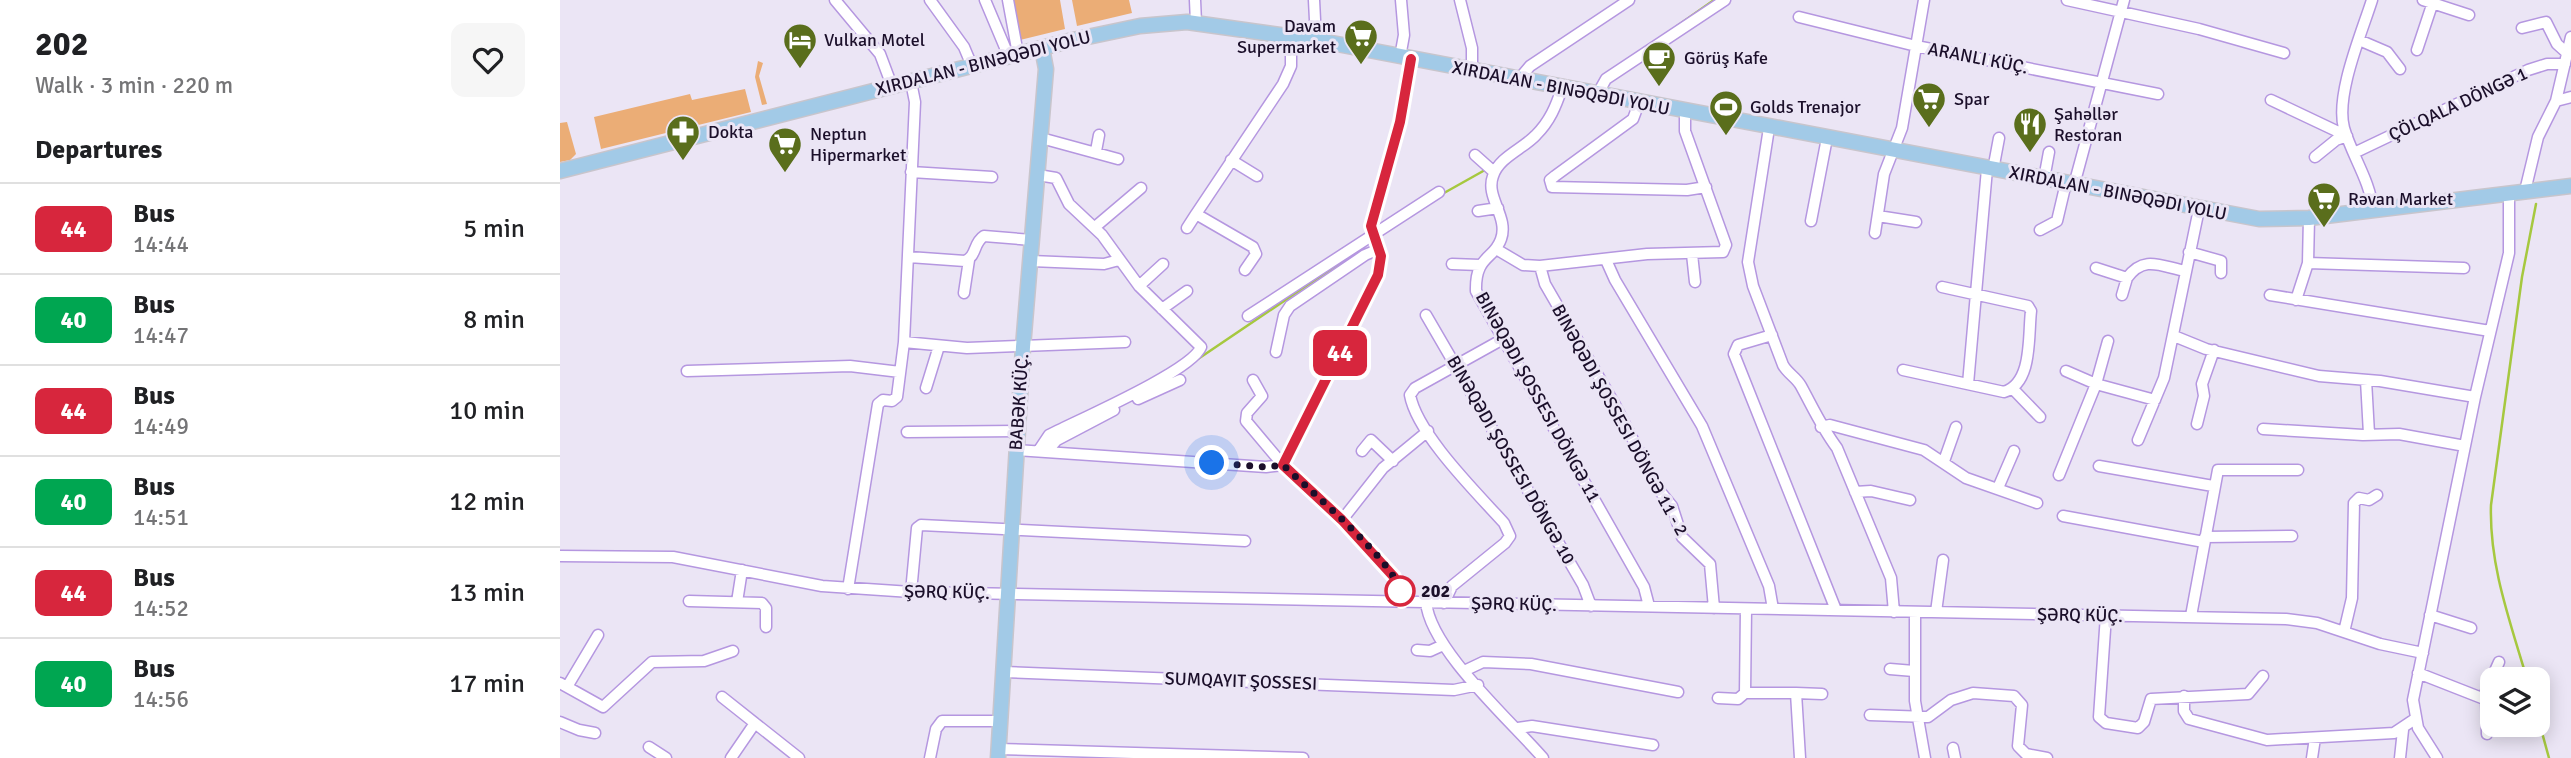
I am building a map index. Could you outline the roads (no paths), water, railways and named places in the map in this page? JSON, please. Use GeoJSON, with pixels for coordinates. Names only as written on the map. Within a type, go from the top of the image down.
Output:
{"type":"FeatureCollection","features":[{"type":"Feature","properties":{"kind":"main road"},"geometry":{"type":"LineString","coordinates":[[560,171],[1042,48],[1140,26],[1196,23],[1316,40],[2259,219],[2309,218],[2571,186]]}},
{"type":"Feature","properties":{"kind":"main road","name":"BABƏK KÜÇ."},"geometry":{"type":"LineString","coordinates":[[998,754],[1017,431],[1046,69],[1042,48]]}},
{"type":"Feature","properties":{"kind":"street"},"geometry":{"type":"LineString","coordinates":[[835,0],[880,54],[892,86]]}},
{"type":"Feature","properties":{"kind":"street"},"geometry":{"type":"LineString","coordinates":[[930,0],[964,47],[972,66]]}},
{"type":"Feature","properties":{"kind":"street"},"geometry":{"type":"LineString","coordinates":[[985,0],[1013,56]]}},
{"type":"Feature","properties":{"kind":"street"},"geometry":{"type":"LineString","coordinates":[[1008,0],[1013,56]]}},
{"type":"Feature","properties":{"kind":"street"},"geometry":{"type":"LineString","coordinates":[[1195,0],[1196,23]]}},
{"type":"Feature","properties":{"kind":"street"},"geometry":{"type":"LineString","coordinates":[[1314,0],[1316,40]]}},
{"type":"Feature","properties":{"kind":"street"},"geometry":{"type":"LineString","coordinates":[[1283,465],[1368,298],[1381,264],[1371,226],[1400,122],[1405,58],[1401,0]]}},
{"type":"Feature","properties":{"kind":"street"},"geometry":{"type":"LineString","coordinates":[[1460,0],[1472,48],[1472,71]]}},
{"type":"Feature","properties":{"kind":"street"},"geometry":{"type":"LineString","coordinates":[[1519,79],[1530,66],[1629,0]]}},
{"type":"Feature","properties":{"kind":"street"},"geometry":{"type":"LineString","coordinates":[[1597,94],[1606,79],[1725,0]]}},
{"type":"Feature","properties":{"kind":"street"},"geometry":{"type":"LineString","coordinates":[[1875,233],[1884,174],[1902,128],[1924,0]]}},
{"type":"Feature","properties":{"kind":"street"},"geometry":{"type":"LineString","coordinates":[[2067,0],[2122,6],[2284,53]]}},
{"type":"Feature","properties":{"kind":"street"},"geometry":{"type":"LineString","coordinates":[[2372,0],[2359,40],[2342,116],[2347,136],[2367,182],[2373,210]]}},
{"type":"Feature","properties":{"kind":"street"},"geometry":{"type":"LineString","coordinates":[[2417,50],[2428,1],[2469,15]]}},
{"type":"Feature","properties":{"kind":"street"},"geometry":{"type":"LineString","coordinates":[[2040,230],[2057,221],[2122,6]]}},
{"type":"Feature","properties":{"kind":"street"},"geometry":{"type":"LineString","coordinates":[[1799,17],[1916,46],[2158,93]]}},
{"type":"Feature","properties":{"kind":"street"},"geometry":{"type":"LineString","coordinates":[[2522,29],[2546,22],[2566,59]]}},
{"type":"Feature","properties":{"kind":"street"},"geometry":{"type":"LineString","coordinates":[[1187,228],[1288,75],[1291,36]]}},
{"type":"Feature","properties":{"kind":"street"},"geometry":{"type":"LineString","coordinates":[[2525,191],[2538,137],[2556,101],[2571,37]]}},
{"type":"Feature","properties":{"kind":"street"},"geometry":{"type":"LineString","coordinates":[[2359,40],[2387,52],[2400,69]]}},
{"type":"Feature","properties":{"kind":"street","name":"ÇÖLQALA DÖNGƏ 1"},"geometry":{"type":"LineString","coordinates":[[2354,153],[2528,70],[2566,59]]}},
{"type":"Feature","properties":{"kind":"street"},"geometry":{"type":"LineString","coordinates":[[848,589],[878,404],[897,397],[904,342],[915,102],[911,82]]}},
{"type":"Feature","properties":{"kind":"street"},"geometry":{"type":"LineString","coordinates":[[1562,88],[1553,114],[1542,128],[1494,172],[1490,186],[1503,234],[1496,249],[1522,265],[1540,267],[1647,254],[1723,252],[1726,245],[1685,131],[1685,111]]}},
{"type":"Feature","properties":{"kind":"street"},"geometry":{"type":"LineString","coordinates":[[2556,101],[2571,97]]}},
{"type":"Feature","properties":{"kind":"street"},"geometry":{"type":"LineString","coordinates":[[2271,100],[2347,136]]}},
{"type":"Feature","properties":{"kind":"street"},"geometry":{"type":"LineString","coordinates":[[1639,103],[1633,119],[1550,180],[1552,187],[1674,190],[1706,187]]}},
{"type":"Feature","properties":{"kind":"street"},"geometry":{"type":"LineString","coordinates":[[1769,128],[1748,262],[1753,286],[1783,365],[1788,374],[1799,383],[1821,427],[1837,448],[1891,578],[1894,612]]}},
{"type":"Feature","properties":{"kind":"street"},"geometry":{"type":"LineString","coordinates":[[1096,151],[1099,135]]}},
{"type":"Feature","properties":{"kind":"street"},"geometry":{"type":"LineString","coordinates":[[2315,157],[2336,140],[2347,136]]}},
{"type":"Feature","properties":{"kind":"street"},"geometry":{"type":"LineString","coordinates":[[1041,138],[1118,159]]}},
{"type":"Feature","properties":{"kind":"street"},"geometry":{"type":"LineString","coordinates":[[1811,221],[1827,138]]}},
{"type":"Feature","properties":{"kind":"street"},"geometry":{"type":"LineString","coordinates":[[1968,384],[1975,294],[1990,169],[1999,138]]}},
{"type":"Feature","properties":{"kind":"street"},"geometry":{"type":"LineString","coordinates":[[2044,179],[2049,152]]}},
{"type":"Feature","properties":{"kind":"street"},"geometry":{"type":"LineString","coordinates":[[1475,155],[1494,172]]}},
{"type":"Feature","properties":{"kind":"street"},"geometry":{"type":"LineString","coordinates":[[1231,160],[1257,176]]}},
{"type":"Feature","properties":{"kind":"street"},"geometry":{"type":"LineString","coordinates":[[911,172],[992,177]]}},
{"type":"Feature","properties":{"kind":"street"},"geometry":{"type":"LineString","coordinates":[[1038,176],[1056,178],[1069,205],[1095,227],[1139,286],[1200,343],[1200,351],[1155,382],[1049,435],[1043,450]]}},
{"type":"Feature","properties":{"kind":"street"},"geometry":{"type":"LineString","coordinates":[[1095,227],[1141,188]]}},
{"type":"Feature","properties":{"kind":"street"},"geometry":{"type":"LineString","coordinates":[[1276,352],[1284,315],[1290,306],[1364,256],[1439,192]]}},
{"type":"Feature","properties":{"kind":"street"},"geometry":{"type":"LineString","coordinates":[[2437,758],[2415,719],[2413,699],[2475,397],[2509,253],[2509,193]]}},
{"type":"Feature","properties":{"kind":"street"},"geometry":{"type":"LineString","coordinates":[[1478,211],[1498,208]]}},
{"type":"Feature","properties":{"kind":"street"},"geometry":{"type":"LineString","coordinates":[[2138,440],[2164,378],[2199,209]]}},
{"type":"Feature","properties":{"kind":"street"},"geometry":{"type":"LineString","coordinates":[[1196,214],[1254,247],[1256,254],[1245,270]]}},
{"type":"Feature","properties":{"kind":"street"},"geometry":{"type":"LineString","coordinates":[[1878,216],[1916,222]]}},
{"type":"Feature","properties":{"kind":"street"},"geometry":{"type":"LineString","coordinates":[[1248,316],[1417,217]]}},
{"type":"Feature","properties":{"kind":"street"},"geometry":{"type":"LineString","coordinates":[[2296,300],[2308,263],[2309,218]]}},
{"type":"Feature","properties":{"kind":"street"},"geometry":{"type":"LineString","coordinates":[[964,293],[969,260],[977,241],[984,236],[1032,240]]}},
{"type":"Feature","properties":{"kind":"street","name":"BINƏQƏDI ŞOSSESI DÖNGƏ 11"},"geometry":{"type":"LineString","coordinates":[[1496,249],[1480,265],[1476,291],[1644,587],[1649,606]]}},
{"type":"Feature","properties":{"kind":"street"},"geometry":{"type":"LineString","coordinates":[[2189,252],[2221,261],[2221,273]]}},
{"type":"Feature","properties":{"kind":"street"},"geometry":{"type":"LineString","coordinates":[[1692,254],[1695,282]]}},
{"type":"Feature","properties":{"kind":"street"},"geometry":{"type":"LineString","coordinates":[[909,257],[969,260]]}},
{"type":"Feature","properties":{"kind":"street"},"geometry":{"type":"LineString","coordinates":[[1031,261],[1104,264],[1119,260]]}},
{"type":"Feature","properties":{"kind":"street"},"geometry":{"type":"LineString","coordinates":[[1606,260],[1615,280],[1702,426],[1769,586],[1773,609]]}},
{"type":"Feature","properties":{"kind":"street"},"geometry":{"type":"LineString","coordinates":[[2122,295],[2127,278],[2136,266],[2143,263],[2185,271]]}},
{"type":"Feature","properties":{"kind":"street"},"geometry":{"type":"LineString","coordinates":[[2308,263],[2464,268]]}},
{"type":"Feature","properties":{"kind":"street"},"geometry":{"type":"LineString","coordinates":[[1139,286],[1163,264]]}},
{"type":"Feature","properties":{"kind":"street"},"geometry":{"type":"LineString","coordinates":[[1452,264],[1480,265]]}},
{"type":"Feature","properties":{"kind":"street","name":"BINƏQƏDI ŞOSSESI DÖNGƏ 11 - 2"},"geometry":{"type":"LineString","coordinates":[[1540,267],[1545,284],[1615,405],[1659,490],[1672,506],[1682,537],[1710,564],[1714,608]]}},
{"type":"Feature","properties":{"kind":"street"},"geometry":{"type":"LineString","coordinates":[[2096,268],[2127,278]]}},
{"type":"Feature","properties":{"kind":"street"},"geometry":{"type":"LineString","coordinates":[[1903,370],[2004,392],[2013,389],[2024,374],[2031,311],[2023,303],[1942,288]]}},
{"type":"Feature","properties":{"kind":"street"},"geometry":{"type":"LineString","coordinates":[[1162,309],[1187,291]]}},
{"type":"Feature","properties":{"kind":"street"},"geometry":{"type":"LineString","coordinates":[[2270,295],[2490,331]]}},
{"type":"Feature","properties":{"kind":"street","name":"BINƏQƏDI ŞOSSESI DÖNGƏ 10"},"geometry":{"type":"LineString","coordinates":[[1426,315],[1583,584],[1591,606]]}},
{"type":"Feature","properties":{"kind":"street"},"geometry":{"type":"LineString","coordinates":[[1772,335],[1738,345],[1734,354],[1836,611]]}},
{"type":"Feature","properties":{"kind":"street"},"geometry":{"type":"LineString","coordinates":[[2174,336],[2214,350],[2319,376],[2366,380],[2475,397]]}},
{"type":"Feature","properties":{"kind":"street"},"geometry":{"type":"LineString","coordinates":[[1444,603],[1452,586],[1505,544],[1510,536],[1504,523],[1455,468],[1428,431],[1410,395],[1415,388],[1503,340]]}},
{"type":"Feature","properties":{"kind":"street"},"geometry":{"type":"LineString","coordinates":[[2059,475],[2096,384],[2108,341]]}},
{"type":"Feature","properties":{"kind":"street"},"geometry":{"type":"LineString","coordinates":[[904,342],[939,346],[1023,347],[1125,342]]}},
{"type":"Feature","properties":{"kind":"street"},"geometry":{"type":"LineString","coordinates":[[926,388],[939,346]]}},
{"type":"Feature","properties":{"kind":"street"},"geometry":{"type":"LineString","coordinates":[[2197,424],[2204,396],[2202,384],[2214,350]]}},
{"type":"Feature","properties":{"kind":"street"},"geometry":{"type":"LineString","coordinates":[[687,371],[850,366],[900,372]]}},
{"type":"Feature","properties":{"kind":"street"},"geometry":{"type":"LineString","coordinates":[[2066,371],[2096,384],[2155,400]]}},
{"type":"Feature","properties":{"kind":"street"},"geometry":{"type":"LineString","coordinates":[[1043,450],[1069,434],[1180,380]]}},
{"type":"Feature","properties":{"kind":"street"},"geometry":{"type":"LineString","coordinates":[[1252,380],[1262,396],[1247,412],[1245,421],[1283,465],[1342,520],[1394,577],[1402,601]]}},
{"type":"Feature","properties":{"kind":"street"},"geometry":{"type":"LineString","coordinates":[[2366,380],[2369,434]]}},
{"type":"Feature","properties":{"kind":"street"},"geometry":{"type":"LineString","coordinates":[[2013,389],[2040,417]]}},
{"type":"Feature","properties":{"kind":"street"},"geometry":{"type":"LineString","coordinates":[[1821,427],[1830,425],[1924,450],[1944,461],[1958,474],[2037,503]]}},
{"type":"Feature","properties":{"kind":"street"},"geometry":{"type":"LineString","coordinates":[[1944,461],[1956,427]]}},
{"type":"Feature","properties":{"kind":"street"},"geometry":{"type":"LineString","coordinates":[[2263,429],[2399,434],[2465,446]]}},
{"type":"Feature","properties":{"kind":"street"},"geometry":{"type":"LineString","coordinates":[[907,432],[1017,431]]}},
{"type":"Feature","properties":{"kind":"street"},"geometry":{"type":"LineString","coordinates":[[1342,520],[1374,478],[1428,431]]}},
{"type":"Feature","properties":{"kind":"street"},"geometry":{"type":"LineString","coordinates":[[1362,450],[1371,440],[1393,461]]}},
{"type":"Feature","properties":{"kind":"street"},"geometry":{"type":"LineString","coordinates":[[1016,450],[1266,467],[1283,465]]}},
{"type":"Feature","properties":{"kind":"street"},"geometry":{"type":"LineString","coordinates":[[1998,488],[2014,451]]}},
{"type":"Feature","properties":{"kind":"street"},"geometry":{"type":"LineString","coordinates":[[2099,466],[2213,486]]}},
{"type":"Feature","properties":{"kind":"street"},"geometry":{"type":"LineString","coordinates":[[2191,616],[2216,473],[2221,470],[2298,470]]}},
{"type":"Feature","properties":{"kind":"street"},"geometry":{"type":"LineString","coordinates":[[1855,492],[1871,491],[1910,500]]}},
{"type":"Feature","properties":{"kind":"street"},"geometry":{"type":"LineString","coordinates":[[2344,632],[2352,598],[2354,503],[2359,498],[2370,500],[2376,495]]}},
{"type":"Feature","properties":{"kind":"street"},"geometry":{"type":"LineString","coordinates":[[2063,516],[2204,540],[2292,536]]}},
{"type":"Feature","properties":{"kind":"street"},"geometry":{"type":"LineString","coordinates":[[911,592],[918,526],[1245,541]]}},
{"type":"Feature","properties":{"kind":"street","name":"ŞƏRQ KÜÇ."},"geometry":{"type":"LineString","coordinates":[[560,556],[673,557],[848,589],[911,592],[2297,620],[2423,653]]}},
{"type":"Feature","properties":{"kind":"street"},"geometry":{"type":"LineString","coordinates":[[1936,612],[1943,560]]}},
{"type":"Feature","properties":{"kind":"street"},"geometry":{"type":"LineString","coordinates":[[737,602],[742,570]]}},
{"type":"Feature","properties":{"kind":"street"},"geometry":{"type":"LineString","coordinates":[[689,601],[765,605],[766,627]]}},
{"type":"Feature","properties":{"kind":"street"},"geometry":{"type":"LineString","coordinates":[[1426,602],[1429,621],[1441,646],[1543,758]]}},
{"type":"Feature","properties":{"kind":"street"},"geometry":{"type":"LineString","coordinates":[[1745,693],[1746,609]]}},
{"type":"Feature","properties":{"kind":"street"},"geometry":{"type":"LineString","coordinates":[[1915,612],[1914,671],[1925,758]]}},
{"type":"Feature","properties":{"kind":"street"},"geometry":{"type":"LineString","coordinates":[[2106,615],[2101,720],[2138,728],[2144,722],[2151,699],[2248,694],[2263,676]]}},
{"type":"Feature","properties":{"kind":"street"},"geometry":{"type":"LineString","coordinates":[[2430,615],[2470,628]]}},
{"type":"Feature","properties":{"kind":"street"},"geometry":{"type":"LineString","coordinates":[[598,635],[564,685],[603,708],[652,662],[704,661],[733,651]]}},
{"type":"Feature","properties":{"kind":"street"},"geometry":{"type":"LineString","coordinates":[[1417,650],[1430,651],[1441,646]]}},
{"type":"Feature","properties":{"kind":"street"},"geometry":{"type":"LineString","coordinates":[[1464,671],[1483,662],[1531,664],[1678,692]]}},
{"type":"Feature","properties":{"kind":"street"},"geometry":{"type":"LineString","coordinates":[[2497,667],[2499,662]]}},
{"type":"Feature","properties":{"kind":"street"},"geometry":{"type":"LineString","coordinates":[[1890,669],[1914,671]]}},
{"type":"Feature","properties":{"kind":"street"},"geometry":{"type":"LineString","coordinates":[[1004,672],[1454,690],[1478,685]]}},
{"type":"Feature","properties":{"kind":"street"},"geometry":{"type":"LineString","coordinates":[[2418,673],[2480,697]]}},
{"type":"Feature","properties":{"kind":"street"},"geometry":{"type":"LineString","coordinates":[[1718,698],[1738,699],[1745,693],[1822,694]]}},
{"type":"Feature","properties":{"kind":"street"},"geometry":{"type":"LineString","coordinates":[[1796,693],[1800,758]]}},
{"type":"Feature","properties":{"kind":"street"},"geometry":{"type":"LineString","coordinates":[[1870,715],[1928,717],[1951,700],[1973,693],[2014,696],[2022,705],[2018,746],[2025,756],[2048,758]]}},
{"type":"Feature","properties":{"kind":"street"},"geometry":{"type":"LineString","coordinates":[[2184,696],[2184,711],[2189,719],[2267,740],[2383,734],[2403,730],[2415,719]]}},
{"type":"Feature","properties":{"kind":"street"},"geometry":{"type":"LineString","coordinates":[[722,697],[799,758]]}},
{"type":"Feature","properties":{"kind":"street"},"geometry":{"type":"LineString","coordinates":[[930,758],[936,729],[942,721],[1000,721]]}},
{"type":"Feature","properties":{"kind":"street"},"geometry":{"type":"LineString","coordinates":[[560,722],[595,733]]}},
{"type":"Feature","properties":{"kind":"street"},"geometry":{"type":"LineString","coordinates":[[731,758],[755,723]]}},
{"type":"Feature","properties":{"kind":"street"},"geometry":{"type":"LineString","coordinates":[[1518,728],[1532,726],[1653,745]]}},
{"type":"Feature","properties":{"kind":"street"},"geometry":{"type":"LineString","coordinates":[[2400,758],[2403,730]]}},
{"type":"Feature","properties":{"kind":"street"},"geometry":{"type":"LineString","coordinates":[[2312,758],[2315,738]]}},
{"type":"Feature","properties":{"kind":"street"},"geometry":{"type":"LineString","coordinates":[[649,747],[666,758]]}},
{"type":"Feature","properties":{"kind":"street"},"geometry":{"type":"LineString","coordinates":[[998,754],[1303,758]]}},
{"type":"Feature","properties":{"kind":"waterway"},"geometry":{"type":"LineString","coordinates":[[1677,26],[1714,0]]}},
{"type":"Feature","properties":{"kind":"waterway"},"geometry":{"type":"LineString","coordinates":[[1444,193],[1485,170]]}},
{"type":"Feature","properties":{"kind":"waterway"},"geometry":{"type":"LineString","coordinates":[[2523,667],[2497,571],[2491,505],[2522,277],[2536,204]]}},
{"type":"Feature","properties":{"kind":"waterway"},"geometry":{"type":"LineString","coordinates":[[1198,359],[1364,247]]}},
{"type":"Feature","properties":{"kind":"waterway"},"geometry":{"type":"LineString","coordinates":[[2543,737],[2549,758]]}},
{"type":"Feature","properties":{"kind":"place","name":"Davam Supermarket"},"geometry":{"type":"Point","coordinates":[1361,66]}},
{"type":"Feature","properties":{"kind":"place","name":"Vulkan Motel"},"geometry":{"type":"Point","coordinates":[800,70]}},
{"type":"Feature","properties":{"kind":"place","name":"Görüş Kafe"},"geometry":{"type":"Point","coordinates":[1659,88]}},
{"type":"Feature","properties":{"kind":"place","name":"Spar"},"geometry":{"type":"Point","coordinates":[1929,129]}},
{"type":"Feature","properties":{"kind":"place","name":"Golds Trenajor"},"geometry":{"type":"Point","coordinates":[1726,137]}},
{"type":"Feature","properties":{"kind":"place","name":"Şahəllər Restoran"},"geometry":{"type":"Point","coordinates":[2030,154]}},
{"type":"Feature","properties":{"kind":"place","name":"Dokta"},"geometry":{"type":"Point","coordinates":[683,162]}},
{"type":"Feature","properties":{"kind":"place","name":"Neptun Hipermarket"},"geometry":{"type":"Point","coordinates":[785,174]}},
{"type":"Feature","properties":{"kind":"place","name":"Rəvan Market"},"geometry":{"type":"Point","coordinates":[2324,229]}},
{"type":"Feature","properties":{"kind":"place","name":"202"},"geometry":{"type":"Point","coordinates":[1400,591]}}]}
